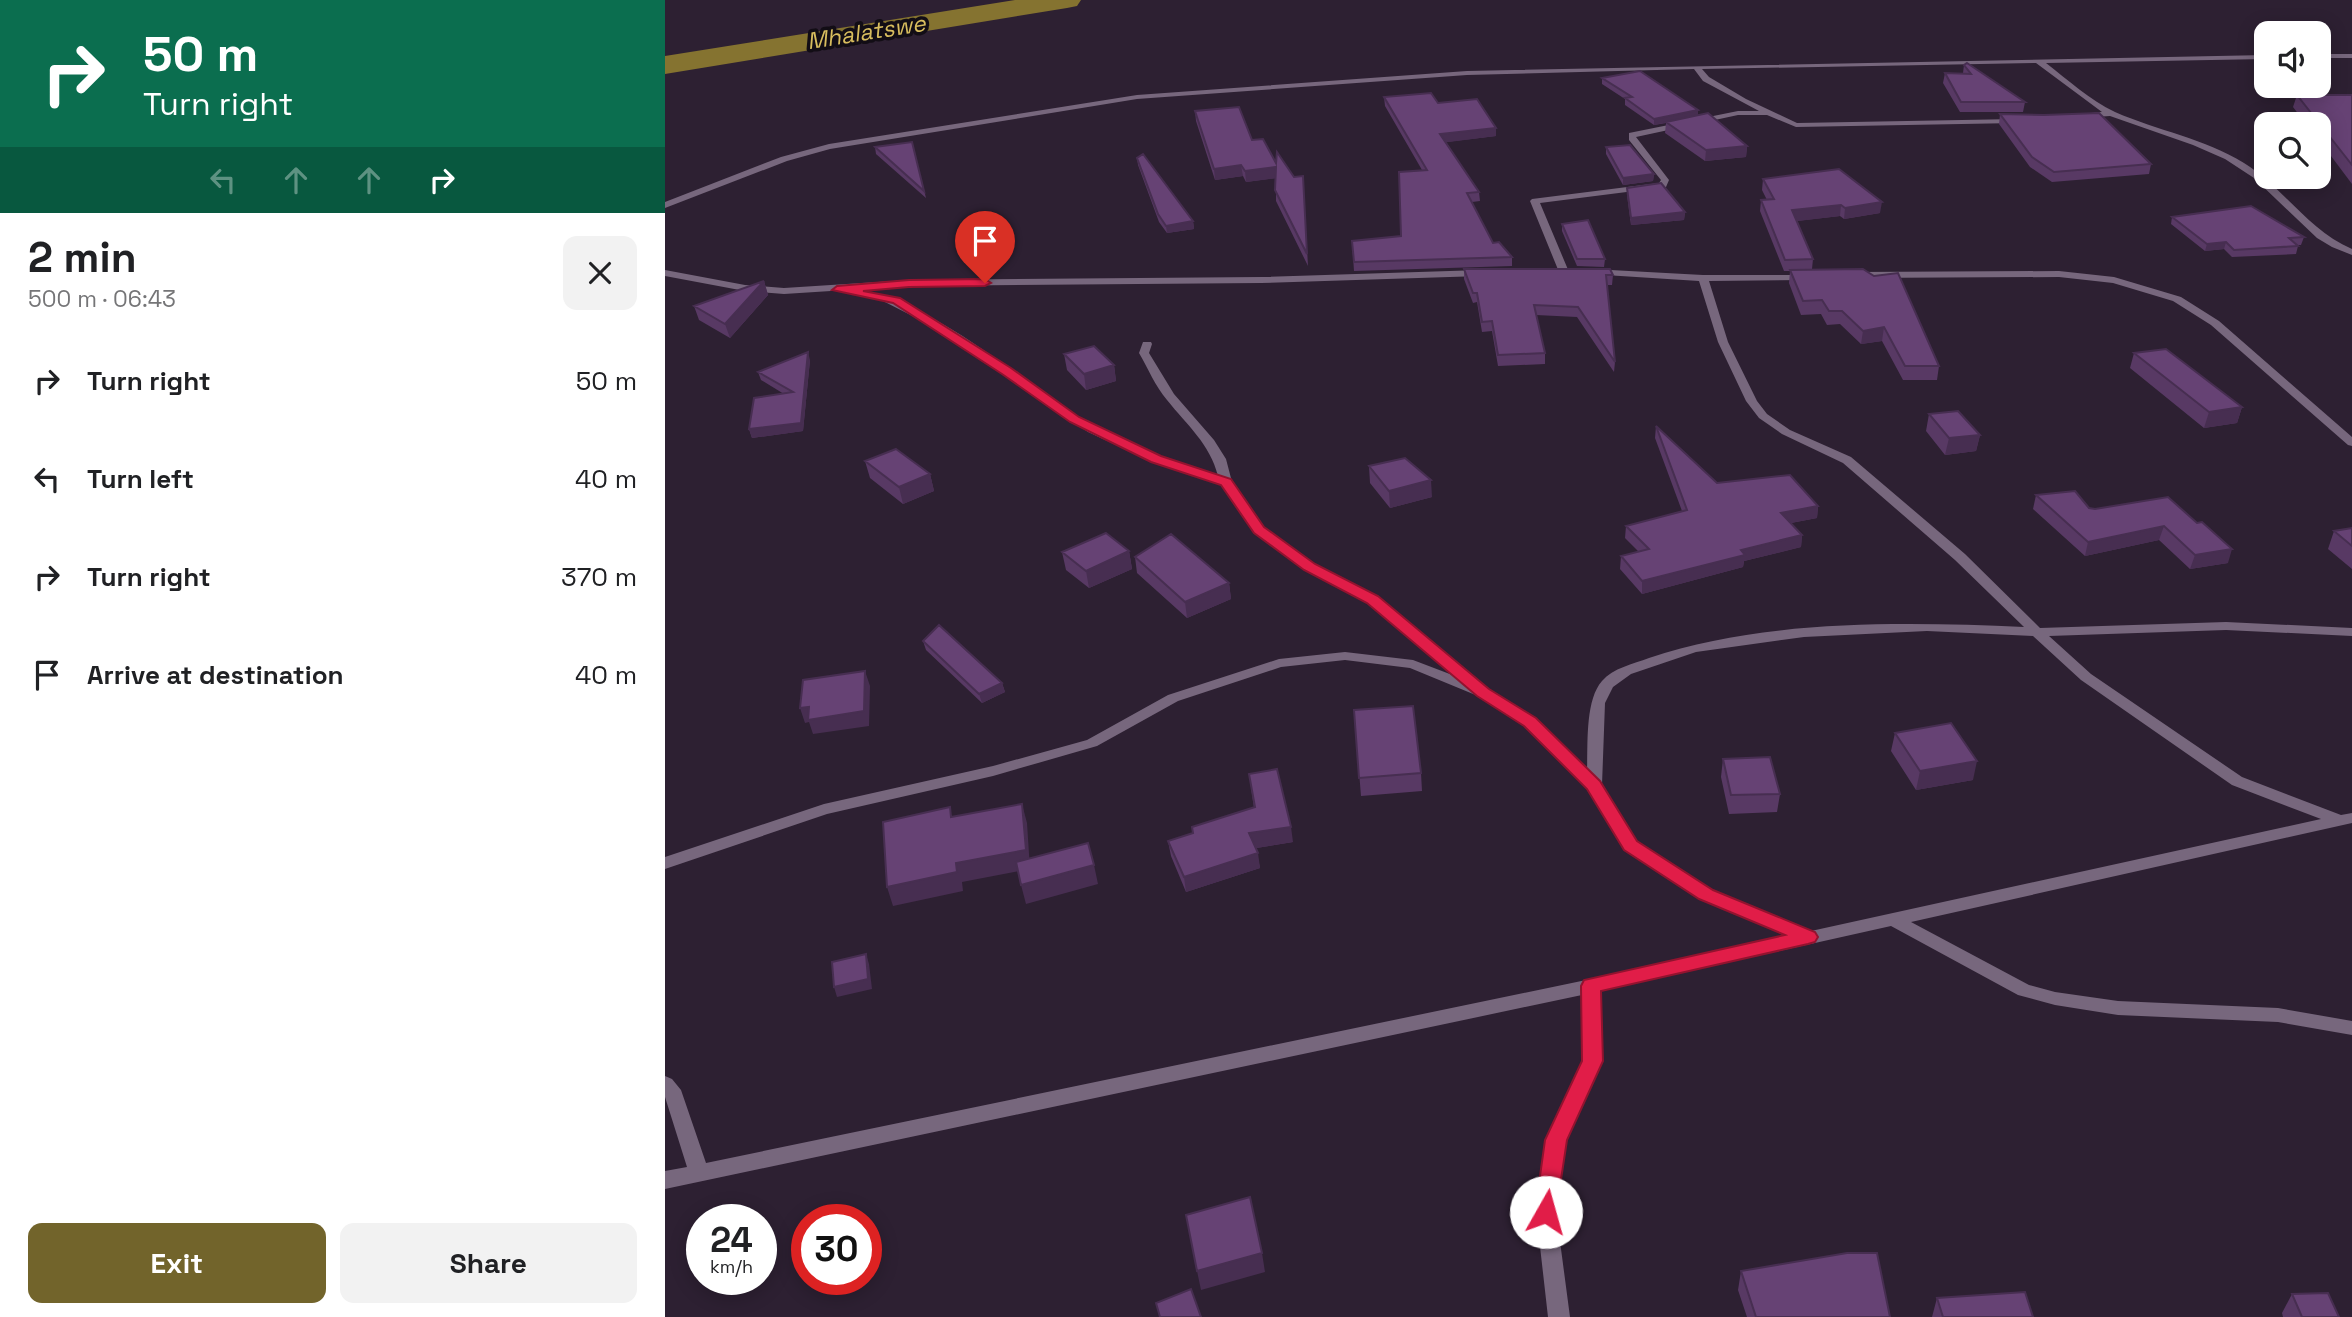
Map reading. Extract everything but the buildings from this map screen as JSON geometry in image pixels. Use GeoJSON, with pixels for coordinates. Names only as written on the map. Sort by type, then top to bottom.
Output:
{"type":"FeatureCollection","features":[{"type":"Feature","properties":{"kind":"street"},"geometry":{"type":"LineString","coordinates":[[2331,56],[2352,56]]}},
{"type":"Feature","properties":{"kind":"street"},"geometry":{"type":"LineString","coordinates":[[665,205],[784,159],[829,146],[1137,97],[1453,74],[1649,66],[2254,57]]}},
{"type":"Feature","properties":{"kind":"street"},"geometry":{"type":"LineString","coordinates":[[2038,61],[2111,113],[2206,147],[2243,166],[2276,191],[2304,222],[2327,242],[2352,252]]}},
{"type":"Feature","properties":{"kind":"street"},"geometry":{"type":"LineString","coordinates":[[1696,67],[1706,79],[1771,115],[1801,126],[1869,122],[2027,120]]}},
{"type":"Feature","properties":{"kind":"street"},"geometry":{"type":"LineString","coordinates":[[1564,272],[1535,201],[1665,183],[1631,137],[1635,133],[1738,113],[1771,115]]}},
{"type":"Feature","properties":{"kind":"street"},"geometry":{"type":"LineString","coordinates":[[2074,117],[2111,113]]}},
{"type":"Feature","properties":{"kind":"street"},"geometry":{"type":"LineString","coordinates":[[1552,272],[1662,273],[1703,278],[1824,276]]}},
{"type":"Feature","properties":{"kind":"street"},"geometry":{"type":"LineString","coordinates":[[665,273],[764,291],[837,290],[909,283],[1261,280],[1487,273]]}},
{"type":"Feature","properties":{"kind":"street"},"geometry":{"type":"LineString","coordinates":[[1836,276],[2059,274],[2114,281],[2157,292],[2177,299],[2215,323],[2352,443]]}},
{"type":"Feature","properties":{"kind":"street"},"geometry":{"type":"LineString","coordinates":[[1703,278],[1723,342],[1752,401],[1763,416],[1786,432],[1847,460],[1865,474],[1960,557],[2036,632],[2087,677],[2237,781],[2345,820]]}},
{"type":"Feature","properties":{"kind":"street"},"geometry":{"type":"LineString","coordinates":[[837,290],[896,300],[1007,371],[1074,419],[1156,459],[1226,482]]}},
{"type":"Feature","properties":{"kind":"street"},"geometry":{"type":"LineString","coordinates":[[1147,344],[1144,353],[1169,396],[1208,440],[1220,459],[1226,482],[1259,530],[1309,567],[1373,599],[1483,693],[1530,722],[1594,785],[1630,845],[1706,895],[1808,937]]}},
{"type":"Feature","properties":{"kind":"street"},"geometry":{"type":"LineString","coordinates":[[1594,785],[1598,703],[1607,684],[1626,671],[1694,648],[1804,633],[1927,627],[2036,632],[2226,626],[2352,632]]}},
{"type":"Feature","properties":{"kind":"street"},"geometry":{"type":"LineString","coordinates":[[665,863],[824,809],[993,771],[1092,743],[1173,698],[1279,663],[1345,656],[1413,664],[1483,693]]}},
{"type":"Feature","properties":{"kind":"street"},"geometry":{"type":"LineString","coordinates":[[665,1180],[1591,986],[2345,820]]}},
{"type":"Feature","properties":{"kind":"street"},"geometry":{"type":"LineString","coordinates":[[1894,920],[2024,990],[2042,996],[2116,1010],[2280,1015],[2352,1028]]}},
{"type":"Feature","properties":{"kind":"street"},"geometry":{"type":"LineString","coordinates":[[1559,1317],[1546,1212],[1556,1140],[1593,1061],[1591,986]]}},
{"type":"Feature","properties":{"kind":"street"},"geometry":{"type":"LineString","coordinates":[[665,1084],[672,1090],[699,1173]]}},
{"type":"Feature","properties":{"kind":"waterway","name":"Mhalatswe"},"geometry":{"type":"LineString","coordinates":[[665,65],[1067,0]]}},
{"type":"Feature","properties":{"kind":"route"},"geometry":{"type":"LineString","coordinates":[[985,283],[909,283],[837,290],[886,296],[896,300],[1007,371],[1074,419],[1108,438],[1156,459],[1226,482],[1259,530],[1309,567],[1373,599],[1483,693],[1530,722],[1594,785],[1630,845],[1706,895],[1808,937],[1591,986],[1593,1061],[1556,1140],[1546,1212]]}}]}
